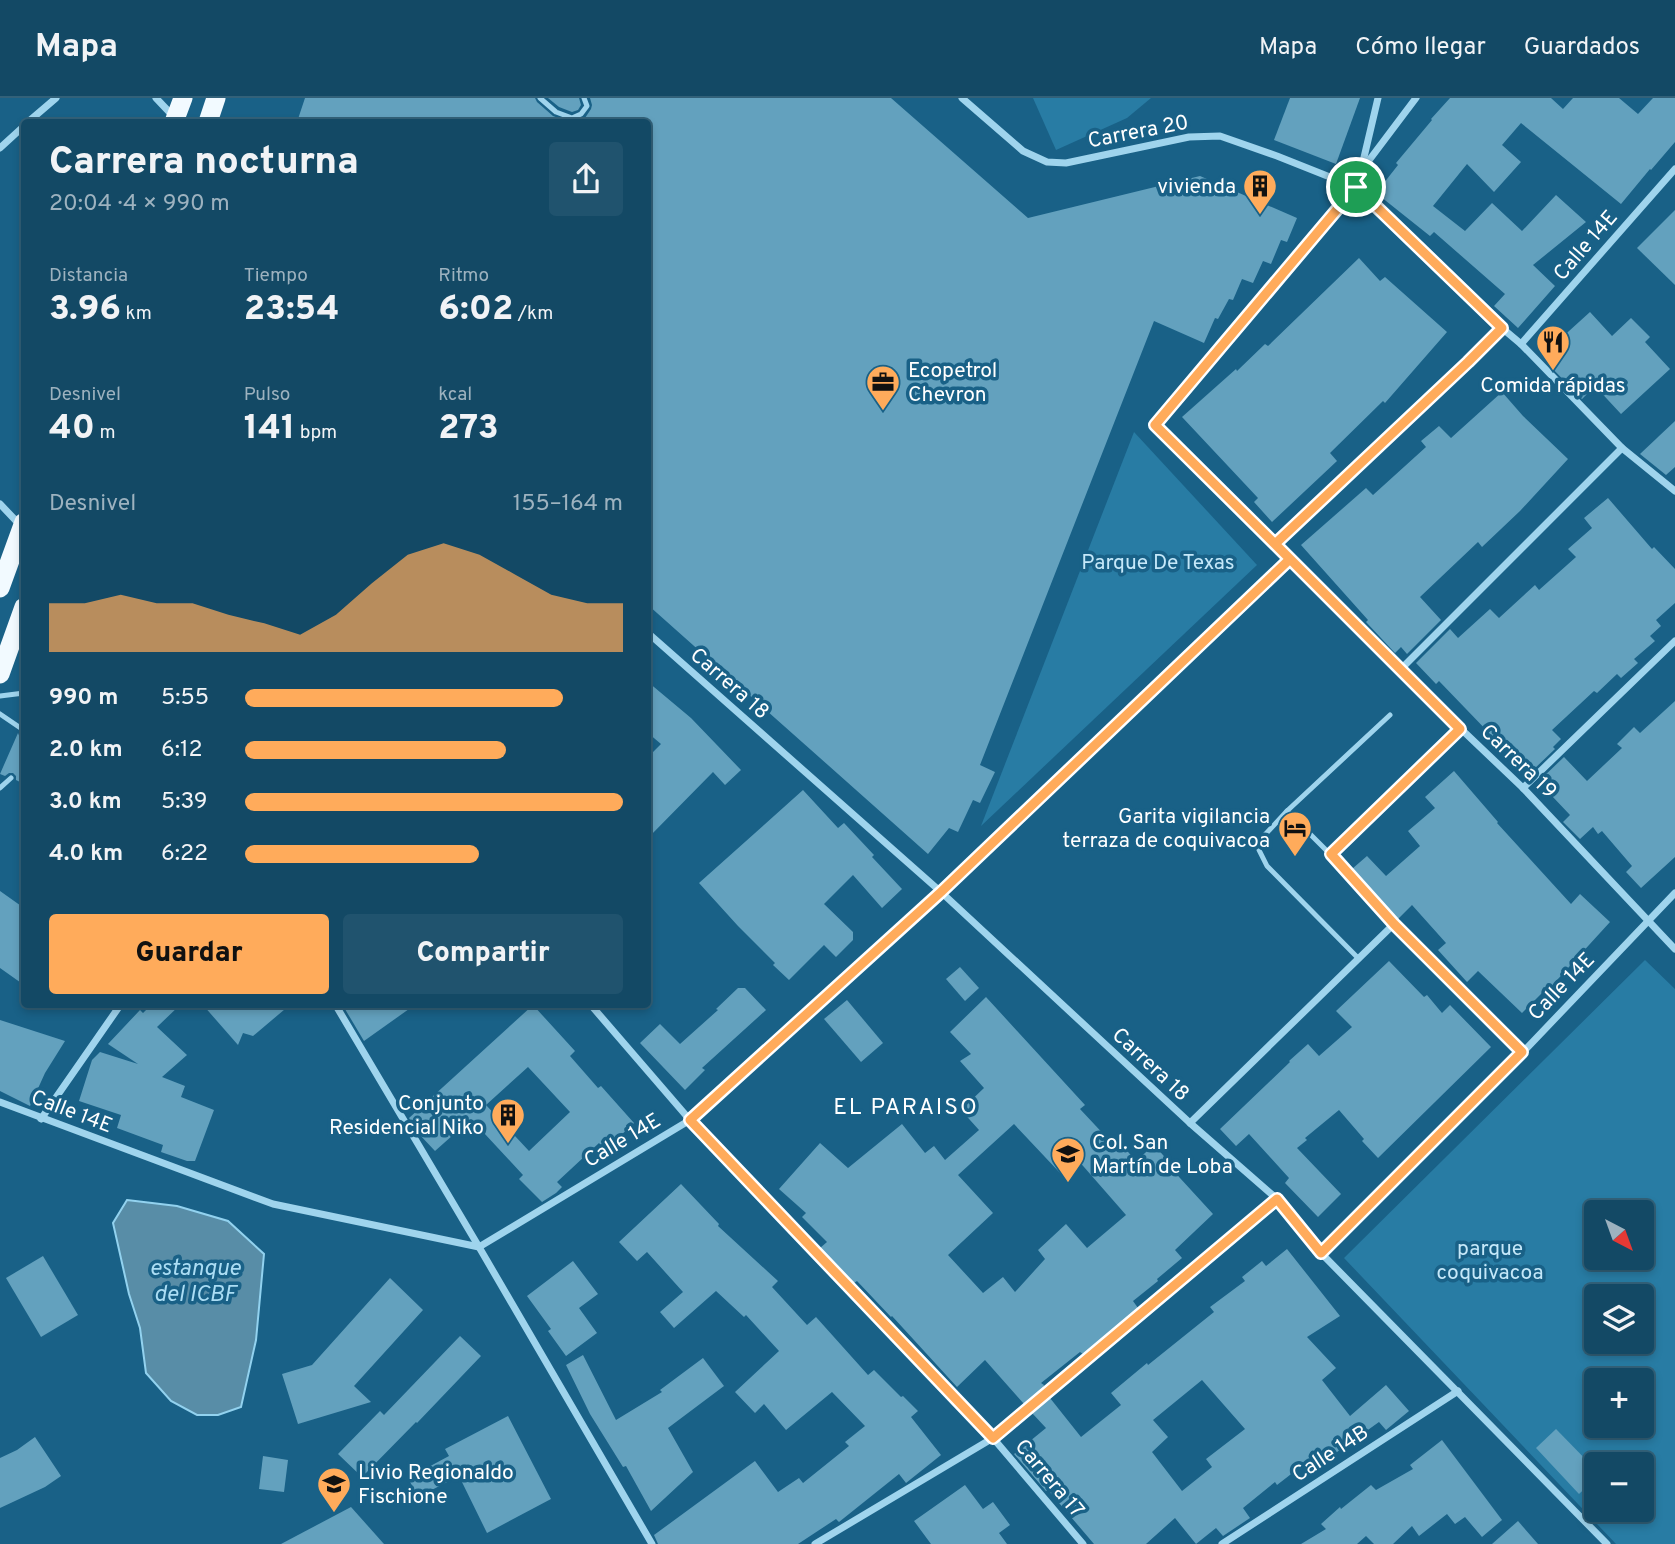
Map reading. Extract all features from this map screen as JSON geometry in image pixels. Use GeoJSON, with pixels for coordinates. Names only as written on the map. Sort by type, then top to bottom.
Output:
{"type":"FeatureCollection","features":[{"type":"Feature","properties":{"kind":"highway"},"geometry":{"type":"LineString","coordinates":[[176,119],[183,98]]}},
{"type":"Feature","properties":{"kind":"highway"},"geometry":{"type":"LineString","coordinates":[[209,119],[216,98]]}},
{"type":"Feature","properties":{"kind":"highway"},"geometry":{"type":"LineString","coordinates":[[0,588],[21,533]]}},
{"type":"Feature","properties":{"kind":"highway"},"geometry":{"type":"LineString","coordinates":[[0,674],[21,615]]}},
{"type":"Feature","properties":{"kind":"street"},"geometry":{"type":"LineString","coordinates":[[32,119],[56,98]]}},
{"type":"Feature","properties":{"kind":"street"},"geometry":{"type":"LineString","coordinates":[[156,98],[173,119]]}},
{"type":"Feature","properties":{"kind":"street","name":"Carrera 20"},"geometry":{"type":"LineString","coordinates":[[962,98],[1023,151],[1047,162],[1066,163],[1189,138],[1220,136],[1356,187],[1521,344],[1622,448],[1675,491]]}},
{"type":"Feature","properties":{"kind":"street"},"geometry":{"type":"LineString","coordinates":[[1356,187],[1378,98]]}},
{"type":"Feature","properties":{"kind":"street"},"geometry":{"type":"LineString","coordinates":[[1361,170],[1416,98]]}},
{"type":"Feature","properties":{"kind":"street"},"geometry":{"type":"LineString","coordinates":[[0,148],[21,129]]}},
{"type":"Feature","properties":{"kind":"street","name":"Calle 14E"},"geometry":{"type":"LineString","coordinates":[[1521,344],[1675,169]]}},
{"type":"Feature","properties":{"kind":"street","name":"Carrera 19"},"geometry":{"type":"LineString","coordinates":[[1356,187],[1155,425],[1460,729],[1523,788],[1675,949]]}},
{"type":"Feature","properties":{"kind":"street"},"geometry":{"type":"LineString","coordinates":[[1275,544],[1502,328]]}},
{"type":"Feature","properties":{"kind":"street"},"geometry":{"type":"LineString","coordinates":[[1401,670],[1622,448]]}},
{"type":"Feature","properties":{"kind":"street"},"geometry":{"type":"LineString","coordinates":[[0,504],[21,522]]}},
{"type":"Feature","properties":{"kind":"street","name":"Calle 14E"},"geometry":{"type":"LineString","coordinates":[[0,1102],[273,1204],[479,1247],[690,1120],[941,892],[1290,559]]}},
{"type":"Feature","properties":{"kind":"street","name":"Carrera 18"},"geometry":{"type":"LineString","coordinates":[[651,636],[941,892],[1190,1123],[1277,1199],[1321,1253],[1605,1543]]}},
{"type":"Feature","properties":{"kind":"street"},"geometry":{"type":"LineString","coordinates":[[1523,788],[1675,641]]}},
{"type":"Feature","properties":{"kind":"street"},"geometry":{"type":"LineString","coordinates":[[1460,729],[1331,854],[1394,924],[1522,1052]]}},
{"type":"Feature","properties":{"kind":"street","name":"Calle 14E"},"geometry":{"type":"LineString","coordinates":[[1321,1253],[1522,1052],[1675,893]]}},
{"type":"Feature","properties":{"kind":"street"},"geometry":{"type":"LineString","coordinates":[[1190,1123],[1394,924]]}},
{"type":"Feature","properties":{"kind":"street"},"geometry":{"type":"LineString","coordinates":[[41,1119],[118,1008]]}},
{"type":"Feature","properties":{"kind":"street"},"geometry":{"type":"LineString","coordinates":[[337,1008],[652,1544]]}},
{"type":"Feature","properties":{"kind":"street","name":"Carrera 17"},"geometry":{"type":"LineString","coordinates":[[593,1008],[690,1120],[993,1438],[1083,1544]]}},
{"type":"Feature","properties":{"kind":"street"},"geometry":{"type":"LineString","coordinates":[[815,1544],[993,1438],[1277,1199]]}},
{"type":"Feature","properties":{"kind":"street","name":"Calle 14B"},"geometry":{"type":"LineString","coordinates":[[1222,1544],[1458,1391]]}},
{"type":"Feature","properties":{"kind":"lane"},"geometry":{"type":"LineString","coordinates":[[540,98],[556,113],[572,118],[581,114],[587,106],[584,98]]}},
{"type":"Feature","properties":{"kind":"lane"},"geometry":{"type":"LineString","coordinates":[[0,696],[21,693]]}},
{"type":"Feature","properties":{"kind":"lane"},"geometry":{"type":"LineString","coordinates":[[0,714],[21,728]]}},
{"type":"Feature","properties":{"kind":"lane"},"geometry":{"type":"LineString","coordinates":[[1359,959],[1268,866],[1259,850],[1261,839],[1287,811],[1390,715]]}},
{"type":"Feature","properties":{"kind":"lane"},"geometry":{"type":"LineString","coordinates":[[0,788],[11,778]]}},
{"type":"Feature","properties":{"kind":"lane"},"geometry":{"type":"LineString","coordinates":[[1287,811],[1331,854]]}},
{"type":"Feature","properties":{"kind":"green space"},"geometry":{"type":"Polygon","coordinates":[[[1033,98],[1151,98],[1127,118],[1056,150],[1033,98]]]}},
{"type":"Feature","properties":{"kind":"green space","name":"Parque De Texas"},"geometry":{"type":"Polygon","coordinates":[[[1134,432],[1257,565],[981,826],[1134,432]]]}},
{"type":"Feature","properties":{"kind":"green space","name":"parque coquivacoa"},"geometry":{"type":"Polygon","coordinates":[[[1645,960],[1675,989],[1675,1544],[1616,1544],[1595,1522],[1654,1522],[1654,1452],[1584,1452],[1584,1510],[1344,1258],[1645,960]]]}},
{"type":"Feature","properties":{"kind":"water","name":"estanque del ICBF"},"geometry":{"type":"Polygon","coordinates":[[[127,1200],[177,1206],[228,1221],[264,1254],[256,1340],[241,1407],[218,1415],[197,1415],[171,1401],[146,1373],[140,1328],[129,1294],[113,1223],[127,1200]]]}},
{"type":"Feature","properties":{"kind":"building"},"geometry":{"type":"Polygon","coordinates":[[[305,98],[535,98],[553,116],[561,119],[298,119],[305,98]]]}},
{"type":"Feature","properties":{"kind":"building"},"geometry":{"type":"Polygon","coordinates":[[[548,98],[579,98],[581,105],[578,110],[572,112],[559,107],[548,98]]]}},
{"type":"Feature","properties":{"kind":"building","name":"Ecopetrol Chevron"},"geometry":{"type":"Polygon","coordinates":[[[590,98],[891,98],[1028,218],[1200,176],[1297,218],[1287,242],[1281,240],[1271,264],[1263,261],[1253,283],[1242,279],[1233,300],[1229,299],[1218,319],[1215,318],[1204,343],[1154,321],[980,765],[995,772],[980,803],[973,800],[958,832],[949,828],[928,854],[651,608],[651,119],[582,119],[592,105],[590,98]]]}},
{"type":"Feature","properties":{"kind":"building"},"geometry":{"type":"Polygon","coordinates":[[[1290,98],[1360,98],[1336,164],[1274,140],[1290,98]]]}},
{"type":"Feature","properties":{"kind":"building"},"geometry":{"type":"Polygon","coordinates":[[[1450,98],[1551,98],[1563,109],[1573,98],[1619,98],[1638,114],[1653,98],[1675,98],[1675,142],[1621,204],[1521,123],[1502,145],[1521,162],[1494,192],[1467,164],[1433,206],[1465,231],[1492,203],[1522,231],[1556,195],[1586,222],[1533,265],[1555,286],[1518,328],[1494,306],[1505,294],[1434,232],[1430,236],[1376,193],[1398,165],[1396,163],[1450,98]]]}},
{"type":"Feature","properties":{"kind":"building"},"geometry":{"type":"Polygon","coordinates":[[[1675,210],[1675,285],[1637,248],[1675,210]]]}},
{"type":"Feature","properties":{"kind":"building"},"geometry":{"type":"Polygon","coordinates":[[[1359,258],[1380,281],[1385,277],[1447,332],[1385,403],[1383,401],[1330,453],[1337,461],[1272,522],[1254,502],[1258,498],[1182,417],[1265,344],[1268,346],[1359,258]]]}},
{"type":"Feature","properties":{"kind":"building"},"geometry":{"type":"Polygon","coordinates":[[[1590,312],[1612,336],[1631,318],[1650,337],[1645,342],[1670,369],[1621,414],[1595,386],[1582,399],[1549,365],[1566,350],[1558,341],[1590,312]]]}},
{"type":"Feature","properties":{"kind":"building"},"geometry":{"type":"Polygon","coordinates":[[[1502,392],[1568,459],[1482,547],[1478,542],[1420,597],[1441,620],[1407,654],[1401,647],[1395,653],[1301,545],[1366,488],[1373,495],[1426,447],[1421,441],[1439,426],[1451,438],[1502,392]]]}},
{"type":"Feature","properties":{"kind":"building"},"geometry":{"type":"Polygon","coordinates":[[[1675,421],[1675,467],[1666,475],[1640,454],[1675,421]]]}},
{"type":"Feature","properties":{"kind":"building"},"geometry":{"type":"Polygon","coordinates":[[[1608,498],[1652,549],[1654,547],[1675,569],[1675,603],[1656,620],[1661,626],[1650,636],[1655,641],[1634,659],[1638,663],[1621,678],[1617,674],[1597,693],[1594,691],[1552,730],[1561,739],[1553,747],[1555,749],[1532,771],[1496,733],[1492,736],[1439,681],[1436,684],[1416,663],[1450,629],[1458,638],[1490,609],[1499,618],[1535,585],[1539,590],[1576,557],[1568,549],[1592,528],[1584,518],[1608,498]]]}},
{"type":"Feature","properties":{"kind":"building"},"geometry":{"type":"Polygon","coordinates":[[[651,685],[691,718],[741,770],[725,785],[713,772],[651,835],[651,754],[661,744],[651,736],[651,685]]]}},
{"type":"Feature","properties":{"kind":"building"},"geometry":{"type":"Polygon","coordinates":[[[1675,701],[1675,857],[1641,888],[1626,872],[1632,866],[1602,831],[1598,834],[1593,827],[1580,839],[1563,822],[1570,815],[1540,780],[1564,757],[1587,781],[1622,748],[1617,744],[1634,727],[1640,733],[1675,701]]]}},
{"type":"Feature","properties":{"kind":"building"},"geometry":{"type":"Polygon","coordinates":[[[18,733],[21,738],[21,782],[16,780],[13,773],[5,776],[0,774],[18,733]]]}},
{"type":"Feature","properties":{"kind":"building"},"geometry":{"type":"Polygon","coordinates":[[[1454,771],[1571,904],[1580,894],[1610,922],[1547,991],[1546,989],[1522,1013],[1478,971],[1467,982],[1438,950],[1446,943],[1412,905],[1398,919],[1352,869],[1367,856],[1386,876],[1420,846],[1408,831],[1435,808],[1425,797],[1454,771]]]}},
{"type":"Feature","properties":{"kind":"building"},"geometry":{"type":"Polygon","coordinates":[[[803,790],[838,828],[844,823],[902,889],[882,908],[853,875],[824,904],[853,932],[853,940],[836,957],[824,945],[789,980],[699,883],[803,790]]]}},
{"type":"Feature","properties":{"kind":"building"},"geometry":{"type":"Polygon","coordinates":[[[0,891],[21,906],[21,983],[0,968],[0,891]]]}},
{"type":"Feature","properties":{"kind":"building"},"geometry":{"type":"Polygon","coordinates":[[[1389,961],[1424,997],[1427,995],[1442,1013],[1450,1005],[1491,1047],[1378,1158],[1339,1110],[1305,1138],[1307,1140],[1297,1148],[1341,1194],[1318,1217],[1285,1183],[1289,1178],[1249,1134],[1236,1146],[1220,1129],[1308,1044],[1319,1056],[1352,1027],[1336,1011],[1389,961]]]}},
{"type":"Feature","properties":{"kind":"building"},"geometry":{"type":"Polygon","coordinates":[[[960,967],[979,988],[965,1001],[946,979],[960,967]]]}},
{"type":"Feature","properties":{"kind":"building"},"geometry":{"type":"Polygon","coordinates":[[[738,988],[745,988],[766,1010],[702,1068],[705,1070],[685,1090],[640,1043],[660,1024],[680,1044],[738,988]]]}},
{"type":"Feature","properties":{"kind":"building"},"geometry":{"type":"Polygon","coordinates":[[[986,997],[1085,1105],[1080,1109],[1109,1140],[1114,1136],[1136,1161],[1154,1145],[1171,1164],[1169,1166],[1213,1214],[1175,1250],[1182,1258],[1133,1301],[1138,1308],[1083,1354],[1080,1352],[1041,1383],[1043,1388],[1024,1404],[985,1360],[957,1387],[892,1316],[857,1281],[854,1283],[820,1248],[827,1242],[802,1217],[806,1213],[779,1189],[820,1143],[848,1168],[902,1124],[925,1153],[934,1146],[945,1160],[979,1130],[961,1110],[984,1088],[960,1061],[971,1054],[950,1032],[986,997]],[[1014,1124],[958,1175],[993,1213],[948,1255],[983,1293],[1003,1277],[1015,1292],[1045,1259],[1038,1250],[1066,1224],[1087,1248],[1126,1215],[1077,1159],[1061,1174],[1014,1124]]]}},
{"type":"Feature","properties":{"kind":"building"},"geometry":{"type":"Polygon","coordinates":[[[847,1000],[883,1043],[861,1062],[824,1019],[847,1000]]]}},
{"type":"Feature","properties":{"kind":"building"},"geometry":{"type":"Polygon","coordinates":[[[148,1008],[177,1008],[157,1027],[187,1055],[162,1077],[185,1086],[181,1097],[214,1110],[195,1161],[161,1152],[163,1145],[117,1128],[121,1115],[79,1101],[92,1060],[100,1052],[138,1064],[108,1044],[140,1010],[143,1013],[148,1008]]]}},
{"type":"Feature","properties":{"kind":"building"},"geometry":{"type":"Polygon","coordinates":[[[206,1008],[286,1008],[253,1036],[243,1033],[238,1045],[206,1008]]]}},
{"type":"Feature","properties":{"kind":"building"},"geometry":{"type":"Polygon","coordinates":[[[344,1008],[410,1008],[364,1041],[344,1008]]]}},
{"type":"Feature","properties":{"kind":"building"},"geometry":{"type":"Polygon","coordinates":[[[530,1008],[536,1008],[575,1051],[570,1056],[634,1123],[605,1150],[599,1143],[557,1182],[562,1187],[542,1202],[519,1179],[523,1175],[471,1119],[435,1151],[409,1118],[530,1008]],[[528,1067],[486,1105],[529,1151],[570,1112],[528,1067]]]}},
{"type":"Feature","properties":{"kind":"building"},"geometry":{"type":"Polygon","coordinates":[[[0,1020],[65,1041],[45,1073],[30,1106],[0,1091],[0,1020]]]}},
{"type":"Feature","properties":{"kind":"building"},"geometry":{"type":"Polygon","coordinates":[[[681,1184],[718,1226],[778,1281],[772,1287],[807,1325],[816,1317],[868,1375],[874,1370],[918,1411],[911,1417],[941,1455],[906,1483],[899,1474],[839,1522],[836,1519],[798,1544],[658,1544],[654,1535],[755,1461],[778,1492],[799,1478],[803,1483],[849,1446],[845,1442],[865,1426],[832,1392],[786,1430],[764,1404],[755,1413],[735,1392],[779,1351],[746,1315],[744,1317],[716,1291],[674,1328],[660,1312],[683,1292],[647,1252],[637,1261],[619,1242],[681,1184]]]}},
{"type":"Feature","properties":{"kind":"building"},"geometry":{"type":"Polygon","coordinates":[[[1287,1249],[1340,1316],[1307,1337],[1336,1368],[1322,1380],[1350,1416],[1386,1385],[1409,1411],[1386,1430],[1379,1422],[1323,1462],[1317,1454],[1277,1485],[1275,1482],[1243,1508],[1250,1518],[1223,1536],[1216,1528],[1196,1544],[1175,1518],[1146,1544],[1094,1544],[1014,1454],[1046,1428],[1032,1413],[1050,1398],[1081,1437],[1121,1405],[1111,1393],[1214,1312],[1210,1307],[1245,1281],[1242,1277],[1262,1261],[1266,1266],[1287,1249]],[[1202,1380],[1153,1420],[1168,1437],[1152,1452],[1182,1491],[1212,1467],[1206,1459],[1245,1429],[1202,1380]]]}},
{"type":"Feature","properties":{"kind":"building"},"geometry":{"type":"Polygon","coordinates":[[[43,1256],[78,1315],[41,1337],[6,1278],[43,1256]]]}},
{"type":"Feature","properties":{"kind":"building"},"geometry":{"type":"Polygon","coordinates":[[[573,1261],[598,1294],[579,1308],[597,1333],[566,1356],[548,1331],[551,1329],[527,1296],[573,1261]]]}},
{"type":"Feature","properties":{"kind":"building"},"geometry":{"type":"Polygon","coordinates":[[[390,1278],[423,1310],[354,1386],[371,1402],[298,1424],[282,1374],[312,1365],[390,1278]]]}},
{"type":"Feature","properties":{"kind":"building"},"geometry":{"type":"Polygon","coordinates":[[[460,1336],[481,1356],[362,1477],[338,1454],[380,1411],[384,1415],[460,1336]]]}},
{"type":"Feature","properties":{"kind":"building"},"geometry":{"type":"Polygon","coordinates":[[[583,1355],[616,1420],[662,1392],[660,1390],[703,1358],[724,1386],[668,1428],[693,1472],[651,1511],[626,1466],[623,1467],[590,1414],[566,1365],[583,1355]]]}},
{"type":"Feature","properties":{"kind":"building"},"geometry":{"type":"Polygon","coordinates":[[[508,1416],[551,1499],[487,1533],[459,1476],[418,1497],[408,1478],[449,1456],[445,1449],[508,1416]]]}},
{"type":"Feature","properties":{"kind":"building"},"geometry":{"type":"Polygon","coordinates":[[[1556,1429],[1584,1458],[1584,1489],[1579,1494],[1536,1448],[1556,1429]]]}},
{"type":"Feature","properties":{"kind":"building"},"geometry":{"type":"Polygon","coordinates":[[[35,1437],[61,1476],[45,1487],[0,1508],[0,1458],[35,1437]]]}},
{"type":"Feature","properties":{"kind":"building"},"geometry":{"type":"Polygon","coordinates":[[[1442,1440],[1502,1520],[1482,1537],[1465,1517],[1455,1524],[1447,1514],[1419,1536],[1412,1526],[1393,1544],[1374,1544],[1366,1536],[1357,1544],[1301,1544],[1326,1529],[1321,1524],[1340,1507],[1341,1509],[1371,1485],[1376,1490],[1413,1469],[1410,1465],[1442,1440]]]}},
{"type":"Feature","properties":{"kind":"building"},"geometry":{"type":"Polygon","coordinates":[[[263,1456],[288,1460],[284,1492],[259,1489],[263,1456]]]}},
{"type":"Feature","properties":{"kind":"building"},"geometry":{"type":"Polygon","coordinates":[[[965,1485],[983,1509],[993,1502],[1010,1525],[999,1533],[1007,1544],[931,1544],[914,1521],[965,1485]]]}},
{"type":"Feature","properties":{"kind":"building","name":"Livio Regionaldo Fischione"},"geometry":{"type":"Polygon","coordinates":[[[351,1507],[384,1544],[281,1544],[351,1507]]]}},
{"type":"Feature","properties":{"kind":"building"},"geometry":{"type":"Polygon","coordinates":[[[1518,1521],[1538,1544],[1492,1544],[1518,1521]]]}},
{"type":"Feature","properties":{"kind":"place","name":"vivienda"},"geometry":{"type":"Point","coordinates":[1260,216]}},
{"type":"Feature","properties":{"kind":"place","name":"Comida rápidas"},"geometry":{"type":"Point","coordinates":[1553,372]}},
{"type":"Feature","properties":{"kind":"place","name":"Ecopetrol Chevron"},"geometry":{"type":"Point","coordinates":[883,412]}},
{"type":"Feature","properties":{"kind":"place","name":"Garita vigilancia terraza de coquivacoa"},"geometry":{"type":"Point","coordinates":[1295,858]}},
{"type":"Feature","properties":{"kind":"place","name":"Conjunto Residencial Niko"},"geometry":{"type":"Point","coordinates":[508,1145]}},
{"type":"Feature","properties":{"kind":"place","name":"Col. San Martín de Loba"},"geometry":{"type":"Point","coordinates":[1068,1184]}},
{"type":"Feature","properties":{"kind":"place","name":"Livio Regionaldo Fischione"},"geometry":{"type":"Point","coordinates":[334,1514]}},
{"type":"Feature","properties":{"kind":"district","name":"EL PARAISO"},"geometry":{"type":"Point","coordinates":[906,1106]}},
{"type":"Feature","properties":{"kind":"route"},"geometry":{"type":"LineString","coordinates":[[1356,187],[1155,425],[1290,559],[941,892],[690,1120],[993,1438],[1277,1199],[1321,1253],[1522,1052],[1394,924],[1331,854],[1460,729],[1275,544],[1502,328],[1356,187]]}}]}
